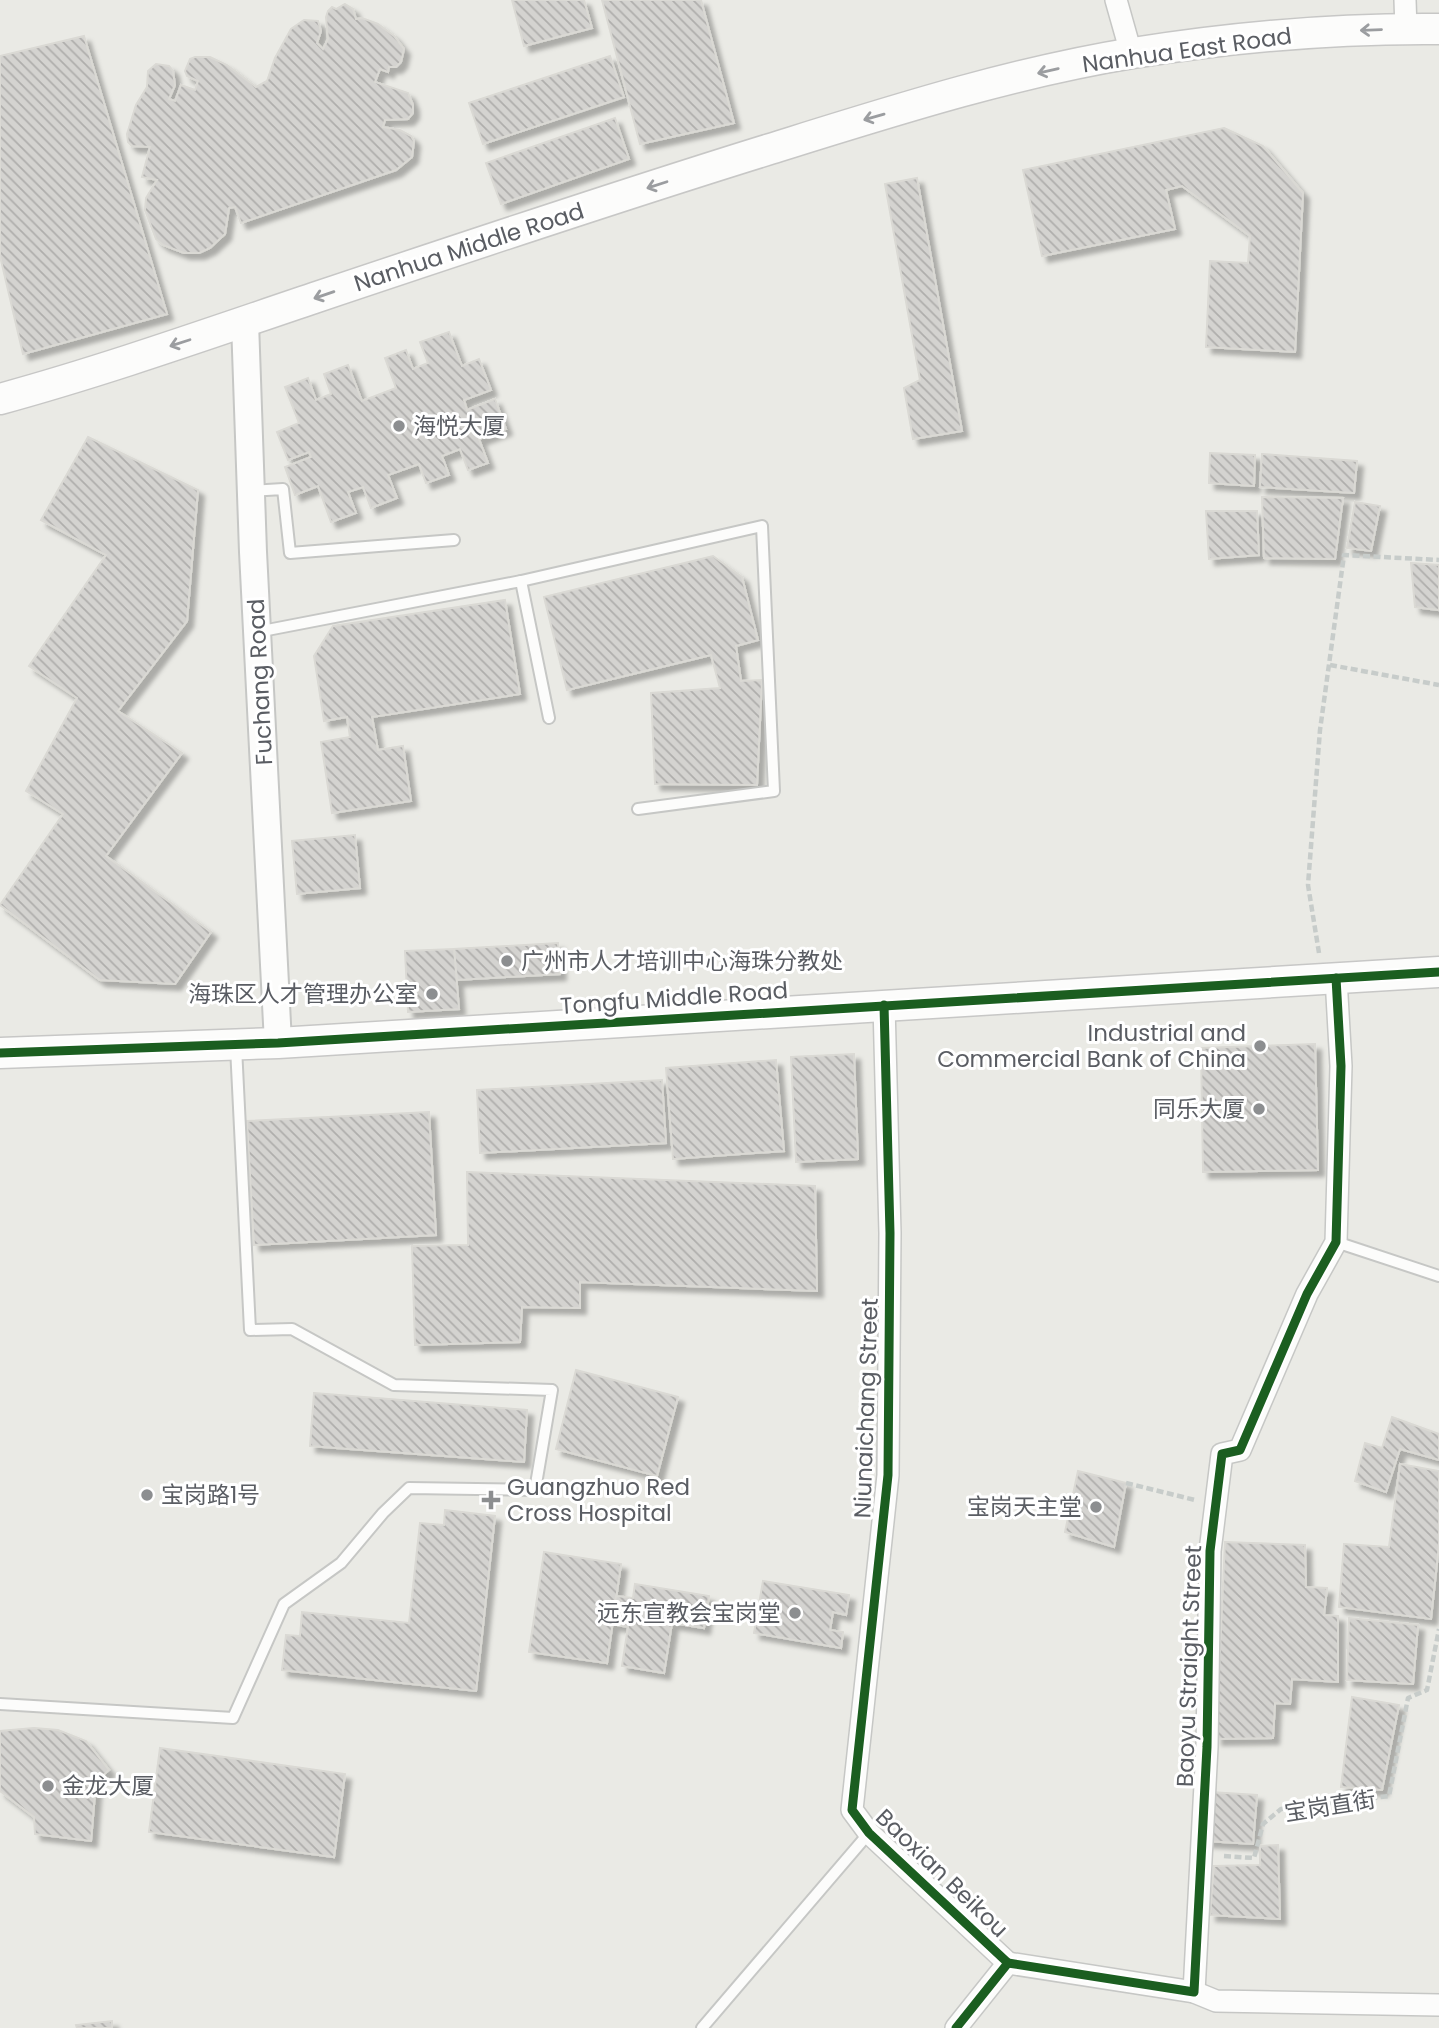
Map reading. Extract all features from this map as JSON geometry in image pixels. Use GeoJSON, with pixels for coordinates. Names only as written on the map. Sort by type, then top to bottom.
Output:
{"type":"FeatureCollection","features":[{"type":"Feature","properties":{"kind":"main road","name":"Nanhua East Road"},"geometry":{"type":"LineString","coordinates":[[940,98],[1131,53],[1406,14],[1439,29]]}},
{"type":"Feature","properties":{"kind":"main road","name":"Nanhua Middle Road"},"geometry":{"type":"LineString","coordinates":[[0,399],[106,368],[695,172],[940,98]]}},
{"type":"Feature","properties":{"kind":"main road","name":"Tongfu Middle Road"},"geometry":{"type":"LineString","coordinates":[[0,1053],[278,1043],[1439,972]]}},
{"type":"Feature","properties":{"kind":"street"},"geometry":{"type":"LineString","coordinates":[[1116,0],[1131,53]]}},
{"type":"Feature","properties":{"kind":"street","name":"Fuchang Road"},"geometry":{"type":"LineString","coordinates":[[244,322],[278,1043]]}},
{"type":"Feature","properties":{"kind":"street","name":"Baoyu Straight Street"},"geometry":{"type":"LineString","coordinates":[[1194,1992],[1207,1747],[1210,1551],[1222,1454],[1240,1450],[1307,1294],[1336,1242],[1341,1066],[1337,978]]}},
{"type":"Feature","properties":{"kind":"street","name":"Niunaichang Street"},"geometry":{"type":"LineString","coordinates":[[852,1810],[888,1475],[890,1233],[884,1005]]}},
{"type":"Feature","properties":{"kind":"street","name":"Baoxian Beikou"},"geometry":{"type":"LineString","coordinates":[[852,1810],[869,1833],[1008,1963],[956,2028]]}},
{"type":"Feature","properties":{"kind":"street"},"geometry":{"type":"LineString","coordinates":[[1008,1963],[1194,1992],[1216,2001],[1439,2005]]}},
{"type":"Feature","properties":{"kind":"lane"},"geometry":{"type":"LineString","coordinates":[[251,491],[283,489],[290,553],[454,540]]}},
{"type":"Feature","properties":{"kind":"lane"},"geometry":{"type":"LineString","coordinates":[[257,632],[521,580],[762,526],[774,791],[638,809]]}},
{"type":"Feature","properties":{"kind":"lane"},"geometry":{"type":"LineString","coordinates":[[521,580],[549,718]]}},
{"type":"Feature","properties":{"kind":"lane"},"geometry":{"type":"LineString","coordinates":[[0,1704],[233,1718],[284,1604],[341,1563],[383,1513],[409,1488],[535,1490],[552,1390],[394,1385],[292,1329],[250,1330],[236,1044]]}},
{"type":"Feature","properties":{"kind":"lane"},"geometry":{"type":"LineString","coordinates":[[1336,1242],[1439,1276]]}},
{"type":"Feature","properties":{"kind":"lane"},"geometry":{"type":"LineString","coordinates":[[702,2028],[869,1833]]}},
{"type":"Feature","properties":{"kind":"path"},"geometry":{"type":"LineString","coordinates":[[1337,978],[1308,885],[1320,730],[1344,555],[1439,560]]}},
{"type":"Feature","properties":{"kind":"path"},"geometry":{"type":"LineString","coordinates":[[1330,665],[1439,685]]}},
{"type":"Feature","properties":{"kind":"path"},"geometry":{"type":"LineString","coordinates":[[1126,1483],[1216,1505]]}},
{"type":"Feature","properties":{"kind":"building"},"geometry":{"type":"Polygon","coordinates":[[[512,0],[584,0],[592,28],[524,46],[512,0]]]}},
{"type":"Feature","properties":{"kind":"building"},"geometry":{"type":"Polygon","coordinates":[[[602,0],[701,0],[734,123],[640,144],[602,0]]]}},
{"type":"Feature","properties":{"kind":"building"},"geometry":{"type":"Polygon","coordinates":[[[345,4],[353,9],[356,19],[362,18],[378,24],[394,36],[404,49],[401,62],[396,67],[389,67],[388,72],[380,69],[375,82],[408,93],[413,113],[408,119],[385,120],[383,127],[400,130],[411,136],[414,141],[412,157],[396,170],[241,223],[235,207],[229,208],[225,234],[210,248],[199,253],[184,253],[163,245],[156,239],[145,210],[146,198],[157,180],[142,177],[150,147],[132,146],[128,142],[127,134],[136,105],[147,87],[148,71],[156,64],[169,66],[173,71],[175,85],[169,99],[175,101],[181,85],[195,90],[198,81],[187,76],[185,71],[190,59],[195,57],[210,57],[227,65],[256,87],[267,81],[275,58],[291,29],[304,20],[318,21],[321,31],[317,43],[323,49],[328,39],[328,11],[332,7],[336,9],[345,4]]]}},
{"type":"Feature","properties":{"kind":"building"},"geometry":{"type":"Polygon","coordinates":[[[84,36],[167,314],[23,354],[0,256],[0,56],[84,36]]]}},
{"type":"Feature","properties":{"kind":"building"},"geometry":{"type":"Polygon","coordinates":[[[610,56],[624,97],[483,144],[469,103],[610,56]]]}},
{"type":"Feature","properties":{"kind":"building"},"geometry":{"type":"Polygon","coordinates":[[[615,118],[629,159],[501,204],[486,163],[615,118]]]}},
{"type":"Feature","properties":{"kind":"building"},"geometry":{"type":"Polygon","coordinates":[[[1224,128],[1263,146],[1303,193],[1295,352],[1206,347],[1210,261],[1248,263],[1250,236],[1182,186],[1166,190],[1175,229],[1042,256],[1023,170],[1224,128]]]}},
{"type":"Feature","properties":{"kind":"building"},"geometry":{"type":"Polygon","coordinates":[[[917,178],[962,431],[913,439],[904,388],[920,380],[885,184],[917,178]]]}},
{"type":"Feature","properties":{"kind":"building","name":"海悦大厦"},"geometry":{"type":"Polygon","coordinates":[[[449,332],[462,366],[479,359],[491,390],[464,400],[467,410],[495,399],[506,429],[479,439],[488,463],[468,470],[460,449],[442,456],[449,475],[426,483],[419,464],[388,475],[397,498],[371,508],[363,487],[348,492],[356,513],[331,522],[318,486],[295,495],[285,467],[311,457],[309,452],[288,460],[277,432],[299,423],[285,387],[308,378],[316,400],[331,394],[324,374],[348,365],[362,401],[396,388],[385,358],[406,350],[413,369],[428,363],[420,342],[449,332]]]}},
{"type":"Feature","properties":{"kind":"building"},"geometry":{"type":"Polygon","coordinates":[[[88,437],[198,490],[187,621],[118,711],[182,753],[106,856],[211,932],[175,984],[100,980],[0,905],[63,814],[26,791],[77,698],[29,666],[106,555],[41,520],[88,437]]]}},
{"type":"Feature","properties":{"kind":"building"},"geometry":{"type":"Polygon","coordinates":[[[1210,453],[1255,455],[1254,486],[1209,483],[1210,453]]]}},
{"type":"Feature","properties":{"kind":"building"},"geometry":{"type":"Polygon","coordinates":[[[1262,454],[1357,461],[1354,493],[1260,487],[1262,454]]]}},
{"type":"Feature","properties":{"kind":"building"},"geometry":{"type":"Polygon","coordinates":[[[1262,497],[1343,498],[1335,559],[1264,558],[1262,497]]]}},
{"type":"Feature","properties":{"kind":"building"},"geometry":{"type":"Polygon","coordinates":[[[1355,502],[1380,506],[1371,551],[1347,548],[1355,502]]]}},
{"type":"Feature","properties":{"kind":"building"},"geometry":{"type":"Polygon","coordinates":[[[1206,511],[1257,511],[1259,555],[1209,559],[1206,511]]]}},
{"type":"Feature","properties":{"kind":"building"},"geometry":{"type":"Polygon","coordinates":[[[713,556],[742,577],[758,640],[736,646],[741,681],[762,680],[757,785],[655,784],[651,693],[720,688],[711,655],[567,690],[544,597],[713,556]]]}},
{"type":"Feature","properties":{"kind":"building"},"geometry":{"type":"Polygon","coordinates":[[[1411,563],[1439,565],[1439,610],[1415,607],[1411,563]]]}},
{"type":"Feature","properties":{"kind":"building"},"geometry":{"type":"Polygon","coordinates":[[[505,600],[520,694],[372,717],[378,750],[403,746],[411,801],[332,813],[321,742],[350,737],[347,717],[324,721],[314,656],[333,626],[505,600]]]}},
{"type":"Feature","properties":{"kind":"building"},"geometry":{"type":"Polygon","coordinates":[[[355,835],[360,888],[297,894],[292,841],[355,835]]]}},
{"type":"Feature","properties":{"kind":"building","name":"广州市人才培训中心海珠分教处"},"geometry":{"type":"Polygon","coordinates":[[[558,943],[560,974],[457,980],[454,949],[558,943]]]}},
{"type":"Feature","properties":{"kind":"building","name":"海珠区人才管理办公室"},"geometry":{"type":"Polygon","coordinates":[[[454,949],[459,1009],[408,1012],[405,951],[454,949]]]}},
{"type":"Feature","properties":{"kind":"building","name":"同乐大厦"},"geometry":{"type":"Polygon","coordinates":[[[1315,1044],[1318,1170],[1203,1172],[1201,1048],[1315,1044]]]}},
{"type":"Feature","properties":{"kind":"building"},"geometry":{"type":"Polygon","coordinates":[[[854,1054],[858,1159],[796,1162],[791,1057],[854,1054]]]}},
{"type":"Feature","properties":{"kind":"building"},"geometry":{"type":"Polygon","coordinates":[[[776,1060],[784,1151],[673,1159],[666,1068],[776,1060]]]}},
{"type":"Feature","properties":{"kind":"building"},"geometry":{"type":"Polygon","coordinates":[[[662,1080],[666,1143],[480,1153],[477,1090],[662,1080]]]}},
{"type":"Feature","properties":{"kind":"building"},"geometry":{"type":"Polygon","coordinates":[[[429,1112],[436,1235],[254,1245],[247,1121],[429,1112]]]}},
{"type":"Feature","properties":{"kind":"building"},"geometry":{"type":"Polygon","coordinates":[[[467,1172],[815,1186],[817,1291],[580,1282],[580,1308],[522,1307],[520,1342],[415,1345],[412,1246],[468,1245],[467,1172]]]}},
{"type":"Feature","properties":{"kind":"building"},"geometry":{"type":"Polygon","coordinates":[[[576,1370],[678,1397],[657,1476],[556,1449],[576,1370]]]}},
{"type":"Feature","properties":{"kind":"building"},"geometry":{"type":"Polygon","coordinates":[[[314,1393],[527,1410],[524,1462],[310,1446],[314,1393]]]}},
{"type":"Feature","properties":{"kind":"building"},"geometry":{"type":"Polygon","coordinates":[[[1392,1417],[1439,1434],[1439,1460],[1400,1449],[1386,1492],[1355,1481],[1365,1443],[1382,1448],[1392,1417]]]}},
{"type":"Feature","properties":{"kind":"building"},"geometry":{"type":"Polygon","coordinates":[[[1400,1464],[1439,1471],[1439,1545],[1431,1619],[1339,1607],[1344,1544],[1389,1547],[1400,1464]]]}},
{"type":"Feature","properties":{"kind":"building","name":"宝岗天主堂"},"geometry":{"type":"Polygon","coordinates":[[[1078,1471],[1126,1483],[1114,1547],[1065,1532],[1078,1471]]]}},
{"type":"Feature","properties":{"kind":"building"},"geometry":{"type":"Polygon","coordinates":[[[445,1510],[495,1516],[476,1691],[282,1670],[286,1635],[300,1636],[302,1612],[409,1623],[420,1523],[444,1525],[445,1510]]]}},
{"type":"Feature","properties":{"kind":"building"},"geometry":{"type":"Polygon","coordinates":[[[1225,1542],[1305,1545],[1306,1587],[1327,1588],[1324,1615],[1338,1616],[1338,1682],[1292,1679],[1290,1704],[1275,1703],[1273,1738],[1216,1739],[1225,1542]]]}},
{"type":"Feature","properties":{"kind":"building"},"geometry":{"type":"Polygon","coordinates":[[[544,1552],[621,1564],[607,1663],[529,1652],[544,1552]]]}},
{"type":"Feature","properties":{"kind":"building","name":"远东宣教会宝岗堂"},"geometry":{"type":"Polygon","coordinates":[[[763,1581],[849,1595],[846,1615],[833,1612],[830,1630],[843,1632],[841,1648],[754,1633],[763,1581]]]}},
{"type":"Feature","properties":{"kind":"building"},"geometry":{"type":"Polygon","coordinates":[[[635,1584],[709,1596],[704,1628],[672,1623],[664,1673],[622,1666],[628,1627],[611,1624],[616,1596],[633,1598],[635,1584]]]}},
{"type":"Feature","properties":{"kind":"building"},"geometry":{"type":"Polygon","coordinates":[[[1349,1618],[1418,1625],[1413,1684],[1347,1680],[1349,1618]]]}},
{"type":"Feature","properties":{"kind":"building"},"geometry":{"type":"Polygon","coordinates":[[[1352,1697],[1399,1705],[1382,1790],[1341,1787],[1352,1697]]]}},
{"type":"Feature","properties":{"kind":"building","name":"金龙大厦"},"geometry":{"type":"Polygon","coordinates":[[[34,1728],[58,1730],[86,1741],[109,1770],[96,1782],[91,1841],[35,1834],[34,1817],[0,1791],[0,1731],[34,1728]]]}},
{"type":"Feature","properties":{"kind":"building"},"geometry":{"type":"Polygon","coordinates":[[[160,1748],[345,1774],[334,1857],[149,1832],[160,1748]]]}},
{"type":"Feature","properties":{"kind":"building"},"geometry":{"type":"Polygon","coordinates":[[[1210,1792],[1257,1795],[1253,1844],[1206,1841],[1210,1792]]]}},
{"type":"Feature","properties":{"kind":"building"},"geometry":{"type":"Polygon","coordinates":[[[1278,1845],[1280,1919],[1210,1915],[1214,1866],[1260,1865],[1260,1846],[1278,1845]]]}},
{"type":"Feature","properties":{"kind":"building"},"geometry":{"type":"Polygon","coordinates":[[[112,2021],[112,2028],[77,2028],[76,2025],[112,2021]]]}},
{"type":"Feature","properties":{"kind":"cycle path"},"geometry":{"type":"LineString","coordinates":[[0,1053],[278,1043],[1439,972]]}},
{"type":"Feature","properties":{"kind":"cycle path"},"geometry":{"type":"LineString","coordinates":[[1008,1963],[1194,1992],[1207,1747],[1210,1551],[1222,1454],[1240,1450],[1307,1294],[1336,1242],[1341,1066],[1336,978]]}},
{"type":"Feature","properties":{"kind":"cycle path"},"geometry":{"type":"LineString","coordinates":[[884,1005],[890,1233],[888,1475],[852,1810],[869,1833],[1008,1963],[956,2028]]}},
{"type":"Feature","properties":{"kind":"place","name":"海悦大厦"},"geometry":{"type":"Point","coordinates":[399,426]}},
{"type":"Feature","properties":{"kind":"place","name":"广州市人才培训中心海珠分教处"},"geometry":{"type":"Point","coordinates":[507,961]}},
{"type":"Feature","properties":{"kind":"place","name":"海珠区人才管理办公室"},"geometry":{"type":"Point","coordinates":[432,994]}},
{"type":"Feature","properties":{"kind":"place","name":"Industrial and Commercial Bank of China"},"geometry":{"type":"Point","coordinates":[1260,1046]}},
{"type":"Feature","properties":{"kind":"place","name":"同乐大厦"},"geometry":{"type":"Point","coordinates":[1259,1109]}},
{"type":"Feature","properties":{"kind":"place","name":"宝岗路1号"},"geometry":{"type":"Point","coordinates":[147,1495]}},
{"type":"Feature","properties":{"kind":"place","name":"Guangzhuo Red Cross Hospital"},"geometry":{"type":"Point","coordinates":[491,1500]}},
{"type":"Feature","properties":{"kind":"place","name":"宝岗天主堂"},"geometry":{"type":"Point","coordinates":[1096,1507]}},
{"type":"Feature","properties":{"kind":"place","name":"远东宣教会宝岗堂"},"geometry":{"type":"Point","coordinates":[795,1613]}},
{"type":"Feature","properties":{"kind":"place","name":"金龙大厦"},"geometry":{"type":"Point","coordinates":[48,1786]}}]}
